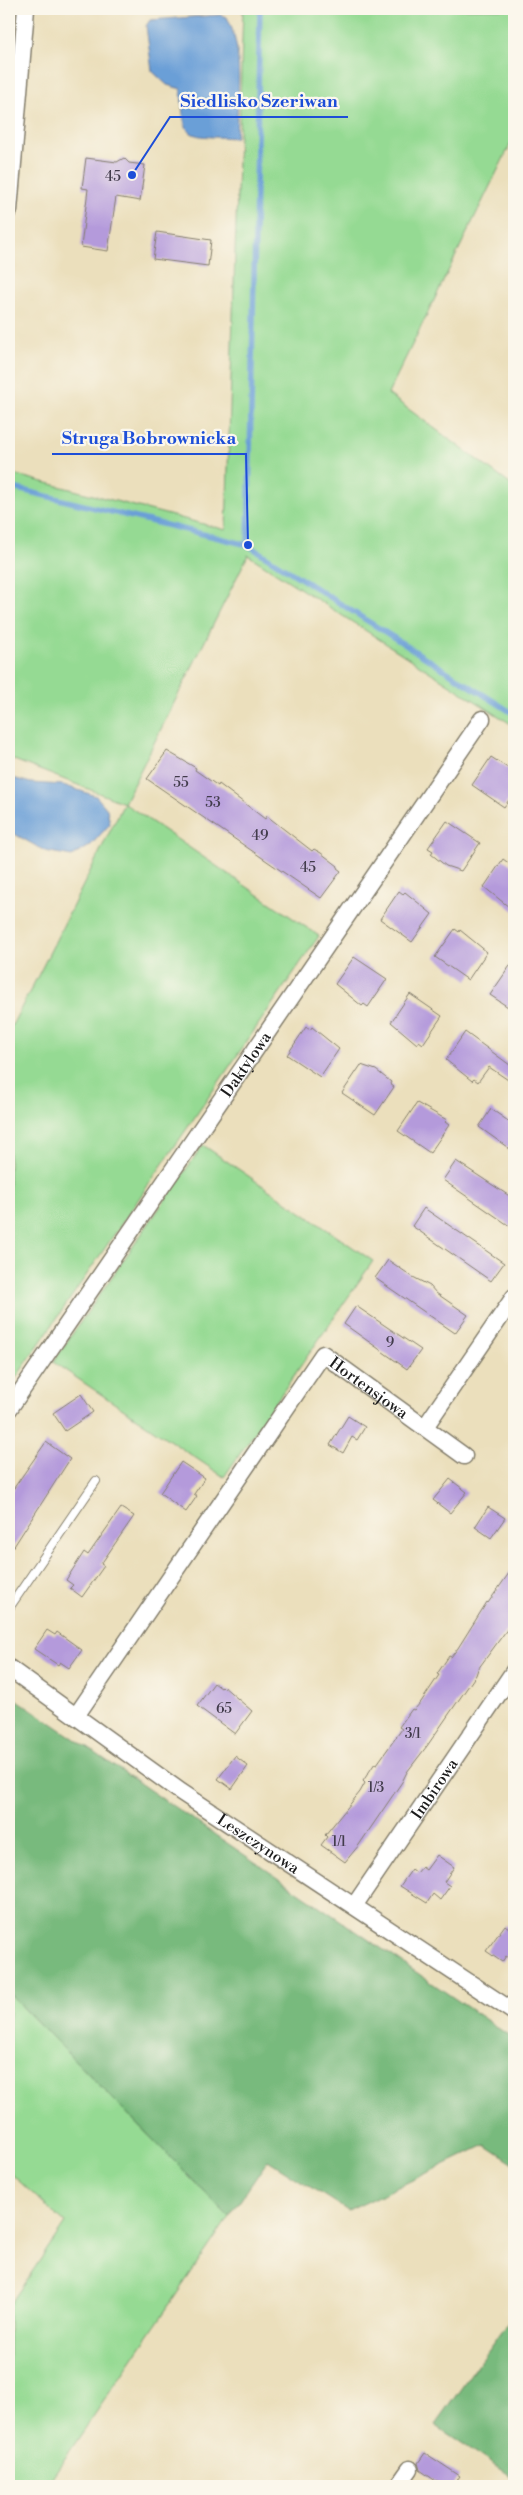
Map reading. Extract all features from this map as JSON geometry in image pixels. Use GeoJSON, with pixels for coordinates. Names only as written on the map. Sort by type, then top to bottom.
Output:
{"type":"FeatureCollection","features":[{"type":"Feature","properties":{"kind":"street"},"geometry":{"type":"LineString","coordinates":[[9,210],[26,9]]}},
{"type":"Feature","properties":{"kind":"street","name":"Daktylowa"},"geometry":{"type":"LineString","coordinates":[[9,1409],[482,719]]}},
{"type":"Feature","properties":{"kind":"street","name":"Hortensjowa"},"geometry":{"type":"LineString","coordinates":[[425,1427],[514,1297]]}},
{"type":"Feature","properties":{"kind":"street","name":"Hortensjowa"},"geometry":{"type":"LineString","coordinates":[[76,1716],[323,1354],[464,1456]]}},
{"type":"Feature","properties":{"kind":"street","name":"Leszczynowa"},"geometry":{"type":"LineString","coordinates":[[9,1668],[181,1792],[514,2012]]}},
{"type":"Feature","properties":{"kind":"street","name":"Imbirowa"},"geometry":{"type":"LineString","coordinates":[[354,1906],[514,1671]]}},
{"type":"Feature","properties":{"kind":"street"},"geometry":{"type":"LineString","coordinates":[[398,2486],[410,2469]]}},
{"type":"Feature","properties":{"kind":"lane"},"geometry":{"type":"LineString","coordinates":[[9,1608],[96,1482]]}},
{"type":"Feature","properties":{"kind":"green space"},"geometry":{"type":"Polygon","coordinates":[[[243,9],[514,9],[514,137],[388,394],[514,487],[514,726],[248,555],[124,803],[9,758],[9,473],[226,530],[243,9]]]}},
{"type":"Feature","properties":{"kind":"green space"},"geometry":{"type":"Polygon","coordinates":[[[124,803],[319,936],[9,1388],[9,1031],[124,803]]]}},
{"type":"Feature","properties":{"kind":"green space"},"geometry":{"type":"Polygon","coordinates":[[[203,1145],[373,1261],[224,1477],[53,1362],[203,1145]]]}},
{"type":"Feature","properties":{"kind":"green space"},"geometry":{"type":"Polygon","coordinates":[[[9,1694],[514,2039],[514,2164],[485,2145],[348,2211],[268,2160],[229,2217],[9,1993],[9,1694]]]}},
{"type":"Feature","properties":{"kind":"green space"},"geometry":{"type":"Polygon","coordinates":[[[9,1993],[229,2217],[46,2486],[9,2486],[9,2306],[65,2223],[9,2172],[9,1993]]]}},
{"type":"Feature","properties":{"kind":"green space"},"geometry":{"type":"Polygon","coordinates":[[[514,2314],[514,2478],[435,2425],[514,2314]]]}},
{"type":"Feature","properties":{"kind":"water"},"geometry":{"type":"Polygon","coordinates":[[[220,15],[227,17],[236,45],[239,76],[236,138],[207,137],[191,133],[184,119],[181,89],[167,85],[152,71],[146,26],[150,20],[220,15]]]}},
{"type":"Feature","properties":{"kind":"water"},"geometry":{"type":"Polygon","coordinates":[[[9,777],[31,783],[63,785],[96,796],[107,809],[110,824],[90,846],[72,856],[45,851],[9,831],[9,777]]]}},
{"type":"Feature","properties":{"kind":"building"},"geometry":{"type":"Polygon","coordinates":[[[86,158],[117,162],[124,158],[129,163],[145,165],[140,201],[116,197],[108,251],[81,247],[88,189],[82,188],[86,158]]]}},
{"type":"Feature","properties":{"kind":"building"},"geometry":{"type":"Polygon","coordinates":[[[157,232],[211,240],[208,266],[153,259],[157,232]]]}},
{"type":"Feature","properties":{"kind":"building"},"geometry":{"type":"Polygon","coordinates":[[[167,751],[196,768],[195,770],[218,786],[219,784],[265,819],[267,816],[312,851],[314,849],[321,853],[338,866],[337,868],[341,871],[321,898],[147,779],[167,751]]]}},
{"type":"Feature","properties":{"kind":"building"},"geometry":{"type":"Polygon","coordinates":[[[491,757],[514,772],[514,793],[504,807],[472,785],[491,757]]]}},
{"type":"Feature","properties":{"kind":"building"},"geometry":{"type":"Polygon","coordinates":[[[447,821],[480,843],[461,871],[446,866],[431,854],[433,851],[428,848],[447,821]]]}},
{"type":"Feature","properties":{"kind":"building"},"geometry":{"type":"Polygon","coordinates":[[[503,859],[514,867],[514,911],[484,887],[503,859]]]}},
{"type":"Feature","properties":{"kind":"building"},"geometry":{"type":"Polygon","coordinates":[[[399,891],[403,894],[405,892],[432,914],[412,942],[380,919],[399,891]]]}},
{"type":"Feature","properties":{"kind":"building"},"geometry":{"type":"Polygon","coordinates":[[[455,929],[459,932],[460,930],[487,952],[468,980],[435,957],[455,929]]]}},
{"type":"Feature","properties":{"kind":"building"},"geometry":{"type":"Polygon","coordinates":[[[354,957],[387,979],[368,1007],[364,1004],[362,1006],[335,984],[354,957]]]}},
{"type":"Feature","properties":{"kind":"building"},"geometry":{"type":"Polygon","coordinates":[[[514,960],[514,1011],[490,995],[514,960]]]}},
{"type":"Feature","properties":{"kind":"building"},"geometry":{"type":"Polygon","coordinates":[[[410,994],[442,1016],[423,1044],[419,1041],[417,1044],[391,1022],[410,994]]]}},
{"type":"Feature","properties":{"kind":"building"},"geometry":{"type":"Polygon","coordinates":[[[306,1027],[310,1030],[312,1027],[339,1049],[320,1077],[287,1055],[306,1027]]]}},
{"type":"Feature","properties":{"kind":"building"},"geometry":{"type":"Polygon","coordinates":[[[465,1032],[514,1068],[514,1084],[489,1067],[478,1082],[474,1079],[472,1081],[446,1060],[465,1032]]]}},
{"type":"Feature","properties":{"kind":"building"},"geometry":{"type":"Polygon","coordinates":[[[361,1065],[376,1070],[391,1082],[390,1084],[394,1087],[375,1115],[342,1093],[361,1065]]]}},
{"type":"Feature","properties":{"kind":"building"},"geometry":{"type":"Polygon","coordinates":[[[417,1103],[447,1120],[445,1122],[449,1125],[430,1153],[398,1131],[417,1103]]]}},
{"type":"Feature","properties":{"kind":"building"},"geometry":{"type":"Polygon","coordinates":[[[491,1109],[514,1125],[514,1152],[479,1127],[491,1109]]]}},
{"type":"Feature","properties":{"kind":"building"},"geometry":{"type":"Polygon","coordinates":[[[456,1161],[514,1199],[514,1229],[443,1180],[456,1161]]]}},
{"type":"Feature","properties":{"kind":"building"},"geometry":{"type":"Polygon","coordinates":[[[424,1208],[504,1263],[491,1281],[412,1226],[424,1208]]]}},
{"type":"Feature","properties":{"kind":"building"},"geometry":{"type":"Polygon","coordinates":[[[388,1260],[430,1286],[436,1293],[468,1315],[455,1333],[375,1278],[388,1260]]]}},
{"type":"Feature","properties":{"kind":"building"},"geometry":{"type":"Polygon","coordinates":[[[356,1306],[421,1350],[407,1369],[344,1324],[356,1306]]]}},
{"type":"Feature","properties":{"kind":"building"},"geometry":{"type":"Polygon","coordinates":[[[81,1394],[93,1412],[65,1431],[53,1413],[81,1394]]]}},
{"type":"Feature","properties":{"kind":"building"},"geometry":{"type":"Polygon","coordinates":[[[348,1416],[365,1427],[357,1440],[352,1437],[343,1453],[330,1445],[348,1416]]]}},
{"type":"Feature","properties":{"kind":"building"},"geometry":{"type":"Polygon","coordinates":[[[46,1442],[70,1459],[9,1554],[9,1495],[46,1442]]]}},
{"type":"Feature","properties":{"kind":"building"},"geometry":{"type":"Polygon","coordinates":[[[181,1462],[205,1478],[194,1494],[197,1496],[186,1512],[160,1493],[181,1462]]]}},
{"type":"Feature","properties":{"kind":"building"},"geometry":{"type":"Polygon","coordinates":[[[450,1479],[467,1492],[450,1513],[433,1500],[450,1479]]]}},
{"type":"Feature","properties":{"kind":"building"},"geometry":{"type":"Polygon","coordinates":[[[488,1507],[505,1518],[491,1538],[475,1527],[488,1507]]]}},
{"type":"Feature","properties":{"kind":"building"},"geometry":{"type":"Polygon","coordinates":[[[121,1508],[134,1516],[101,1564],[104,1566],[82,1597],[70,1588],[73,1585],[66,1580],[84,1552],[88,1555],[121,1508]]]}},
{"type":"Feature","properties":{"kind":"building"},"geometry":{"type":"Polygon","coordinates":[[[514,1566],[514,1620],[407,1772],[359,1845],[345,1862],[321,1845],[327,1837],[325,1835],[360,1792],[365,1783],[363,1781],[375,1763],[377,1764],[402,1729],[399,1727],[412,1709],[414,1710],[421,1702],[449,1656],[451,1657],[458,1648],[487,1602],[514,1566]]]}},
{"type":"Feature","properties":{"kind":"building"},"geometry":{"type":"Polygon","coordinates":[[[47,1630],[55,1635],[57,1632],[82,1650],[69,1668],[60,1662],[58,1665],[34,1649],[47,1630]]]}},
{"type":"Feature","properties":{"kind":"building"},"geometry":{"type":"Polygon","coordinates":[[[214,1683],[221,1688],[223,1686],[252,1711],[235,1734],[197,1706],[214,1683]]]}},
{"type":"Feature","properties":{"kind":"building"},"geometry":{"type":"Polygon","coordinates":[[[235,1756],[248,1766],[232,1789],[218,1779],[235,1756]]]}},
{"type":"Feature","properties":{"kind":"building"},"geometry":{"type":"Polygon","coordinates":[[[437,1855],[454,1867],[444,1882],[450,1886],[440,1900],[433,1894],[427,1903],[400,1886],[412,1869],[417,1873],[422,1867],[426,1870],[437,1855]]]}},
{"type":"Feature","properties":{"kind":"building"},"geometry":{"type":"Polygon","coordinates":[[[505,1925],[514,1932],[514,1961],[506,1956],[502,1962],[486,1951],[505,1925]]]}},
{"type":"Feature","properties":{"kind":"building"},"geometry":{"type":"Polygon","coordinates":[[[425,2453],[460,2476],[453,2486],[443,2486],[420,2470],[418,2463],[425,2453]]]}},
{"type":"Feature","properties":{"kind":"waterway"},"geometry":{"type":"LineString","coordinates":[[248,545],[260,9]]}},
{"type":"Feature","properties":{"kind":"waterway"},"geometry":{"type":"LineString","coordinates":[[9,487],[248,545],[514,714]]}},
{"type":"Feature","properties":{"kind":"place","name":"Siedlisko Szeriwan"},"geometry":{"type":"Point","coordinates":[132,175]}},
{"type":"Feature","properties":{"kind":"place","name":"Struga Bobrownicka"},"geometry":{"type":"Point","coordinates":[248,545]}}]}
